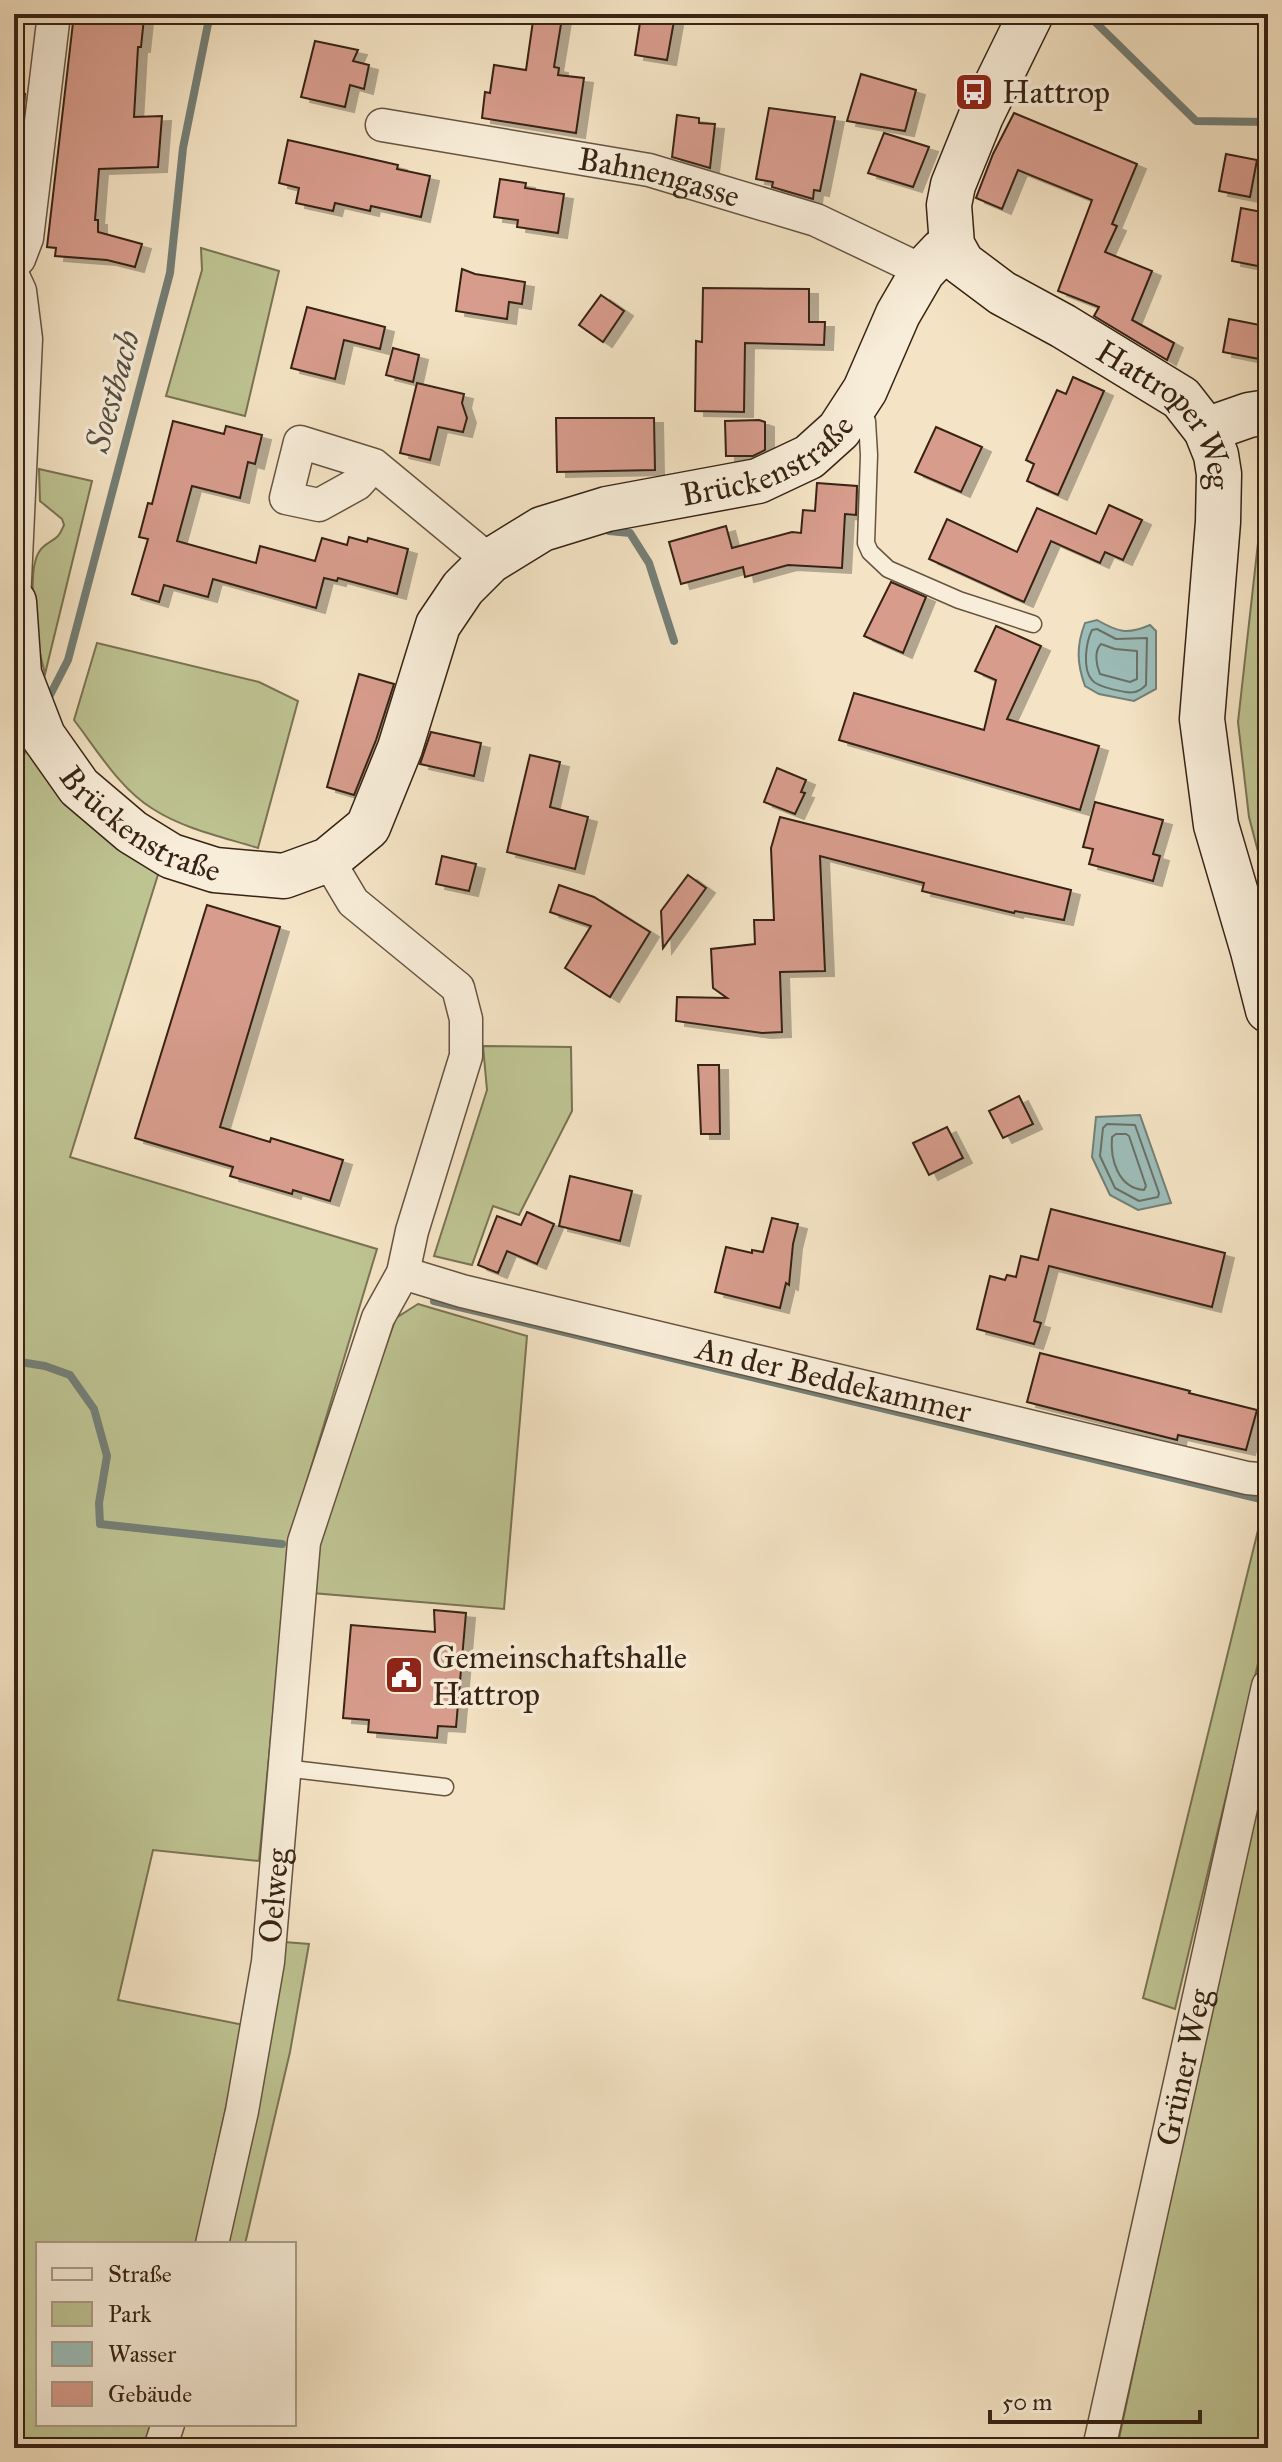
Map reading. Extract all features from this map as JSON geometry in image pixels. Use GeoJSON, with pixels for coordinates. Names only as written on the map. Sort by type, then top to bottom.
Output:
{"type":"FeatureCollection","features":[{"type":"Feature","properties":{"kind":"street"},"geometry":{"type":"LineString","coordinates":[[14,263],[19,259],[27,238],[54,14]]}},
{"type":"Feature","properties":{"kind":"street"},"geometry":{"type":"LineString","coordinates":[[938,258],[953,185],[981,116],[1031,14]]}},
{"type":"Feature","properties":{"kind":"street","name":"Bahnengasse"},"geometry":{"type":"LineString","coordinates":[[382,125],[649,170],[938,258]]}},
{"type":"Feature","properties":{"kind":"street","name":"Brückenstraße"},"geometry":{"type":"LineString","coordinates":[[14,278],[20,291],[26,339],[14,602],[19,674],[43,736],[79,787],[132,832],[171,856],[215,870],[284,876],[328,860],[368,827],[400,748],[438,625],[463,588],[490,561],[542,529],[607,509],[758,481],[809,457],[839,430],[856,404],[898,314],[938,258]]}},
{"type":"Feature","properties":{"kind":"street","name":"Hattroper Weg"},"geometry":{"type":"LineString","coordinates":[[938,258],[962,263],[984,281],[1181,398],[1206,430],[1216,455],[1219,474],[1202,719],[1216,825],[1268,1010]]}},
{"type":"Feature","properties":{"kind":"street"},"geometry":{"type":"LineString","coordinates":[[1206,430],[1249,415],[1268,412]]}},
{"type":"Feature","properties":{"kind":"street"},"geometry":{"type":"LineString","coordinates":[[374,465],[490,561]]}},
{"type":"Feature","properties":{"kind":"street"},"geometry":{"type":"LineString","coordinates":[[328,860],[353,902],[458,988],[466,1019],[466,1056],[412,1231],[403,1273]]}},
{"type":"Feature","properties":{"kind":"street","name":"An der Beddekammer"},"geometry":{"type":"LineString","coordinates":[[403,1273],[492,1298],[1216,1471],[1268,1480]]}},
{"type":"Feature","properties":{"kind":"street","name":"Oelweg"},"geometry":{"type":"LineString","coordinates":[[212,2242],[242,2111],[268,1962],[304,1542],[378,1318],[403,1273]]}},
{"type":"Feature","properties":{"kind":"street","name":"Grüner Weg"},"geometry":{"type":"LineString","coordinates":[[1099,2448],[1268,1686]]}},
{"type":"Feature","properties":{"kind":"street"},"geometry":{"type":"LineString","coordinates":[[160,2448],[167,2426]]}},
{"type":"Feature","properties":{"kind":"lane"},"geometry":{"type":"LineString","coordinates":[[856,404],[867,421],[866,543],[870,552],[888,569],[959,600],[1033,624]]}},
{"type":"Feature","properties":{"kind":"lane"},"geometry":{"type":"LineString","coordinates":[[284,1768],[445,1787]]}},
{"type":"Feature","properties":{"kind":"green space"},"geometry":{"type":"Polygon","coordinates":[[[201,248],[279,271],[245,416],[166,396],[202,270],[201,248]]]}},
{"type":"Feature","properties":{"kind":"green space"},"geometry":{"type":"Polygon","coordinates":[[[39,469],[92,481],[45,674],[36,630],[33,577],[39,552],[58,536],[64,525],[62,519],[40,501],[39,469]]]}},
{"type":"Feature","properties":{"kind":"green space"},"geometry":{"type":"Polygon","coordinates":[[[1268,507],[1268,890],[1249,817],[1238,722],[1260,525],[1268,507]]]}},
{"type":"Feature","properties":{"kind":"green space"},"geometry":{"type":"Polygon","coordinates":[[[97,643],[259,682],[298,701],[258,848],[204,832],[165,816],[141,801],[110,768],[74,720],[97,643]]]}},
{"type":"Feature","properties":{"kind":"green space"},"geometry":{"type":"Polygon","coordinates":[[[14,697],[161,865],[70,1157],[377,1249],[290,1537],[259,1861],[153,1850],[118,2000],[244,2025],[196,2242],[36,2242],[36,2426],[150,2426],[143,2448],[14,2448],[14,697]]]}},
{"type":"Feature","properties":{"kind":"green space"},"geometry":{"type":"Polygon","coordinates":[[[483,1046],[571,1047],[572,1111],[519,1215],[493,1206],[472,1265],[434,1256],[487,1090],[483,1046]]]}},
{"type":"Feature","properties":{"kind":"green space"},"geometry":{"type":"Polygon","coordinates":[[[418,1304],[527,1336],[504,1609],[312,1593],[315,1542],[396,1318],[418,1304]]]}},
{"type":"Feature","properties":{"kind":"green space"},"geometry":{"type":"Polygon","coordinates":[[[1263,1510],[1268,1511],[1268,1622],[1175,2009],[1143,1998],[1263,1510]]]}},
{"type":"Feature","properties":{"kind":"green space"},"geometry":{"type":"Polygon","coordinates":[[[1268,1742],[1268,2448],[1117,2448],[1268,1742]]]}},
{"type":"Feature","properties":{"kind":"green space"},"geometry":{"type":"Polygon","coordinates":[[[284,1942],[309,1944],[290,2052],[245,2242],[225,2242],[284,1942]]]}},
{"type":"Feature","properties":{"kind":"water"},"geometry":{"type":"Polygon","coordinates":[[[1097,620],[1123,631],[1150,625],[1156,631],[1156,689],[1134,701],[1099,694],[1085,686],[1079,662],[1080,639],[1085,623],[1097,620]]]}},
{"type":"Feature","properties":{"kind":"water"},"geometry":{"type":"Polygon","coordinates":[[[1140,1115],[1171,1203],[1138,1210],[1110,1195],[1092,1157],[1096,1117],[1140,1115]]]}},
{"type":"Feature","properties":{"kind":"building"},"geometry":{"type":"Polygon","coordinates":[[[74,14],[123,14],[144,18],[141,47],[138,47],[134,117],[162,116],[158,167],[99,169],[95,220],[98,220],[98,232],[142,244],[135,267],[107,260],[55,256],[56,248],[47,247],[74,14]]]}},
{"type":"Feature","properties":{"kind":"building"},"geometry":{"type":"Polygon","coordinates":[[[534,14],[562,18],[554,67],[559,68],[558,75],[584,78],[576,133],[482,118],[485,92],[490,93],[494,65],[526,70],[534,14]]]}},
{"type":"Feature","properties":{"kind":"building"},"geometry":{"type":"Polygon","coordinates":[[[641,16],[674,21],[667,60],[635,55],[641,16]]]}},
{"type":"Feature","properties":{"kind":"building"},"geometry":{"type":"Polygon","coordinates":[[[315,41],[358,50],[353,61],[369,65],[364,89],[350,85],[345,107],[301,97],[315,41]]]}},
{"type":"Feature","properties":{"kind":"building"},"geometry":{"type":"Polygon","coordinates":[[[861,74],[916,90],[905,131],[847,121],[861,74]]]}},
{"type":"Feature","properties":{"kind":"building"},"geometry":{"type":"Polygon","coordinates":[[[14,93],[25,94],[18,157],[14,157],[14,93]]]}},
{"type":"Feature","properties":{"kind":"building"},"geometry":{"type":"Polygon","coordinates":[[[769,108],[835,117],[820,191],[814,190],[813,199],[772,187],[773,182],[756,179],[769,108]]]}},
{"type":"Feature","properties":{"kind":"building"},"geometry":{"type":"Polygon","coordinates":[[[1014,113],[1137,164],[1112,224],[1117,226],[1105,252],[1152,271],[1132,320],[1174,343],[1167,360],[1094,316],[1099,307],[1058,291],[1092,200],[1018,170],[1002,209],[976,198],[993,154],[1014,113]]]}},
{"type":"Feature","properties":{"kind":"building"},"geometry":{"type":"Polygon","coordinates":[[[677,115],[699,118],[699,123],[715,124],[710,168],[672,157],[677,115]]]}},
{"type":"Feature","properties":{"kind":"building"},"geometry":{"type":"Polygon","coordinates":[[[884,133],[929,147],[913,187],[868,173],[884,133]]]}},
{"type":"Feature","properties":{"kind":"building"},"geometry":{"type":"Polygon","coordinates":[[[288,140],[398,165],[397,169],[430,176],[421,217],[371,206],[370,211],[335,203],[333,211],[296,203],[299,188],[279,183],[288,140]]]}},
{"type":"Feature","properties":{"kind":"building"},"geometry":{"type":"Polygon","coordinates":[[[1226,154],[1257,160],[1250,197],[1219,191],[1226,154]]]}},
{"type":"Feature","properties":{"kind":"building"},"geometry":{"type":"Polygon","coordinates":[[[500,179],[526,183],[525,188],[564,194],[558,233],[517,227],[518,220],[494,217],[500,179]]]}},
{"type":"Feature","properties":{"kind":"building"},"geometry":{"type":"Polygon","coordinates":[[[1241,208],[1262,212],[1260,224],[1268,226],[1268,268],[1232,261],[1241,208]]]}},
{"type":"Feature","properties":{"kind":"building"},"geometry":{"type":"Polygon","coordinates":[[[462,269],[525,282],[522,304],[509,302],[507,319],[456,311],[462,269]]]}},
{"type":"Feature","properties":{"kind":"building"},"geometry":{"type":"Polygon","coordinates":[[[703,288],[809,289],[809,322],[825,322],[824,345],[745,343],[744,412],[695,411],[696,341],[702,342],[703,288]]]}},
{"type":"Feature","properties":{"kind":"building"},"geometry":{"type":"Polygon","coordinates":[[[601,295],[624,311],[603,342],[579,325],[601,295]]]}},
{"type":"Feature","properties":{"kind":"building"},"geometry":{"type":"Polygon","coordinates":[[[307,307],[385,327],[380,349],[344,340],[335,379],[291,368],[307,307]]]}},
{"type":"Feature","properties":{"kind":"building"},"geometry":{"type":"Polygon","coordinates":[[[1229,319],[1265,326],[1259,359],[1223,352],[1229,319]]]}},
{"type":"Feature","properties":{"kind":"building"},"geometry":{"type":"Polygon","coordinates":[[[393,348],[419,355],[413,382],[386,375],[393,348]]]}},
{"type":"Feature","properties":{"kind":"building"},"geometry":{"type":"Polygon","coordinates":[[[1073,377],[1104,391],[1058,495],[1027,481],[1034,464],[1026,460],[1057,390],[1066,394],[1073,377]]]}},
{"type":"Feature","properties":{"kind":"building"},"geometry":{"type":"Polygon","coordinates":[[[417,383],[464,394],[462,403],[467,418],[463,432],[438,427],[430,460],[400,453],[417,383]]]}},
{"type":"Feature","properties":{"kind":"building"},"geometry":{"type":"Polygon","coordinates":[[[556,418],[654,418],[655,470],[557,472],[556,418]]]}},
{"type":"Feature","properties":{"kind":"building"},"geometry":{"type":"Polygon","coordinates":[[[173,421],[224,434],[226,426],[262,435],[255,464],[248,462],[240,498],[192,486],[177,541],[256,563],[260,546],[315,561],[322,538],[347,545],[349,537],[367,542],[368,538],[408,549],[397,594],[338,578],[337,581],[324,578],[316,608],[213,579],[208,597],[164,585],[159,602],[132,594],[148,539],[139,537],[148,503],[152,504],[173,421]]]}},
{"type":"Feature","properties":{"kind":"building"},"geometry":{"type":"Polygon","coordinates":[[[725,421],[765,422],[765,450],[753,456],[726,456],[725,421]]]}},
{"type":"Feature","properties":{"kind":"building"},"geometry":{"type":"Polygon","coordinates":[[[936,427],[982,447],[961,492],[915,472],[936,427]]]}},
{"type":"Feature","properties":{"kind":"building"},"geometry":{"type":"Polygon","coordinates":[[[817,483],[857,486],[856,515],[845,514],[842,568],[788,565],[745,577],[743,567],[681,584],[669,542],[726,526],[732,548],[792,532],[801,533],[803,510],[815,511],[817,483]]]}},
{"type":"Feature","properties":{"kind":"building"},"geometry":{"type":"Polygon","coordinates":[[[1109,505],[1142,520],[1123,560],[1105,552],[1100,563],[1051,541],[1024,602],[929,559],[947,519],[1017,552],[1037,508],[1096,534],[1109,505]]]}},
{"type":"Feature","properties":{"kind":"building"},"geometry":{"type":"Polygon","coordinates":[[[891,582],[926,597],[903,653],[864,636],[891,582]]]}},
{"type":"Feature","properties":{"kind":"building"},"geometry":{"type":"Polygon","coordinates":[[[996,626],[1041,646],[1007,719],[1099,746],[1080,810],[839,740],[854,693],[984,730],[996,680],[975,671],[996,626]]]}},
{"type":"Feature","properties":{"kind":"building"},"geometry":{"type":"Polygon","coordinates":[[[359,674],[394,684],[354,795],[327,787],[359,674]]]}},
{"type":"Feature","properties":{"kind":"building"},"geometry":{"type":"Polygon","coordinates":[[[431,732],[481,743],[474,776],[420,764],[431,732]]]}},
{"type":"Feature","properties":{"kind":"building"},"geometry":{"type":"Polygon","coordinates":[[[530,755],[560,762],[550,807],[588,817],[575,869],[507,852],[530,755]]]}},
{"type":"Feature","properties":{"kind":"building"},"geometry":{"type":"Polygon","coordinates":[[[777,768],[806,780],[801,792],[805,793],[795,814],[764,802],[777,768]]]}},
{"type":"Feature","properties":{"kind":"building"},"geometry":{"type":"Polygon","coordinates":[[[1095,802],[1163,820],[1153,854],[1160,856],[1153,881],[1089,864],[1093,849],[1083,847],[1095,802]]]}},
{"type":"Feature","properties":{"kind":"building"},"geometry":{"type":"Polygon","coordinates":[[[780,817],[1071,890],[1064,920],[1014,913],[922,891],[924,883],[820,856],[825,971],[780,972],[782,1032],[762,1033],[676,1021],[677,997],[727,998],[713,988],[711,949],[755,944],[754,920],[774,920],[771,848],[780,817]]]}},
{"type":"Feature","properties":{"kind":"building"},"geometry":{"type":"Polygon","coordinates":[[[442,856],[476,864],[469,891],[436,884],[442,856]]]}},
{"type":"Feature","properties":{"kind":"building"},"geometry":{"type":"Polygon","coordinates":[[[688,875],[706,888],[663,948],[661,911],[688,875]]]}},
{"type":"Feature","properties":{"kind":"building"},"geometry":{"type":"Polygon","coordinates":[[[559,885],[594,897],[650,932],[610,997],[565,968],[591,926],[550,912],[559,885]]]}},
{"type":"Feature","properties":{"kind":"building"},"geometry":{"type":"Polygon","coordinates":[[[207,905],[280,927],[220,1127],[270,1142],[271,1138],[343,1160],[330,1201],[293,1190],[292,1194],[230,1176],[233,1167],[135,1138],[207,905]]]}},
{"type":"Feature","properties":{"kind":"building"},"geometry":{"type":"Polygon","coordinates":[[[698,1065],[719,1065],[720,1134],[701,1134],[698,1065]]]}},
{"type":"Feature","properties":{"kind":"building"},"geometry":{"type":"Polygon","coordinates":[[[1019,1096],[1033,1124],[1003,1138],[989,1111],[1019,1096]]]}},
{"type":"Feature","properties":{"kind":"building"},"geometry":{"type":"Polygon","coordinates":[[[947,1127],[963,1158],[929,1175],[913,1143],[947,1127]]]}},
{"type":"Feature","properties":{"kind":"building"},"geometry":{"type":"Polygon","coordinates":[[[570,1176],[632,1191],[620,1241],[559,1226],[570,1176]]]}},
{"type":"Feature","properties":{"kind":"building"},"geometry":{"type":"Polygon","coordinates":[[[1051,1209],[1225,1253],[1212,1307],[1049,1266],[1034,1321],[1041,1323],[1034,1344],[977,1329],[990,1276],[1005,1280],[1007,1275],[1016,1277],[1021,1256],[1038,1260],[1051,1209]]]}},
{"type":"Feature","properties":{"kind":"building"},"geometry":{"type":"Polygon","coordinates":[[[527,1212],[554,1224],[537,1264],[507,1251],[498,1273],[478,1265],[497,1216],[521,1225],[527,1212]]]}},
{"type":"Feature","properties":{"kind":"building"},"geometry":{"type":"Polygon","coordinates":[[[772,1218],[798,1224],[789,1285],[786,1283],[780,1308],[715,1292],[726,1247],[752,1253],[752,1250],[763,1252],[772,1218]]]}},
{"type":"Feature","properties":{"kind":"building"},"geometry":{"type":"Polygon","coordinates":[[[1040,1353],[1257,1410],[1246,1450],[1178,1435],[1177,1440],[1027,1402],[1040,1353]]]}},
{"type":"Feature","properties":{"kind":"building","name":"Gemeinschaftshalle Hattrop"},"geometry":{"type":"Polygon","coordinates":[[[434,1610],[466,1613],[456,1727],[438,1726],[437,1738],[368,1732],[369,1720],[343,1718],[351,1625],[435,1632],[434,1610]]]}},
{"type":"Feature","properties":{"kind":"waterway","name":"Soestbach"},"geometry":{"type":"LineString","coordinates":[[46,703],[68,660],[170,273],[183,148],[210,14]]}},
{"type":"Feature","properties":{"kind":"waterway"},"geometry":{"type":"LineString","coordinates":[[1087,14],[1196,121],[1268,122]]}},
{"type":"Feature","properties":{"kind":"waterway"},"geometry":{"type":"LineString","coordinates":[[609,531],[630,533],[649,563],[674,641]]}},
{"type":"Feature","properties":{"kind":"waterway","name":"Soestbach"},"geometry":{"type":"LineString","coordinates":[[14,768],[28,741]]}},
{"type":"Feature","properties":{"kind":"waterway"},"geometry":{"type":"LineString","coordinates":[[434,1301],[1265,1500]]}},
{"type":"Feature","properties":{"kind":"waterway"},"geometry":{"type":"LineString","coordinates":[[14,1361],[45,1366],[70,1375],[94,1409],[107,1456],[99,1503],[100,1524],[282,1544]]}},
{"type":"Feature","properties":{"kind":"place","name":"Hattrop"},"geometry":{"type":"Point","coordinates":[974,92]}},
{"type":"Feature","properties":{"kind":"place","name":"Gemeinschaftshalle Hattrop"},"geometry":{"type":"Point","coordinates":[404,1675]}}]}
